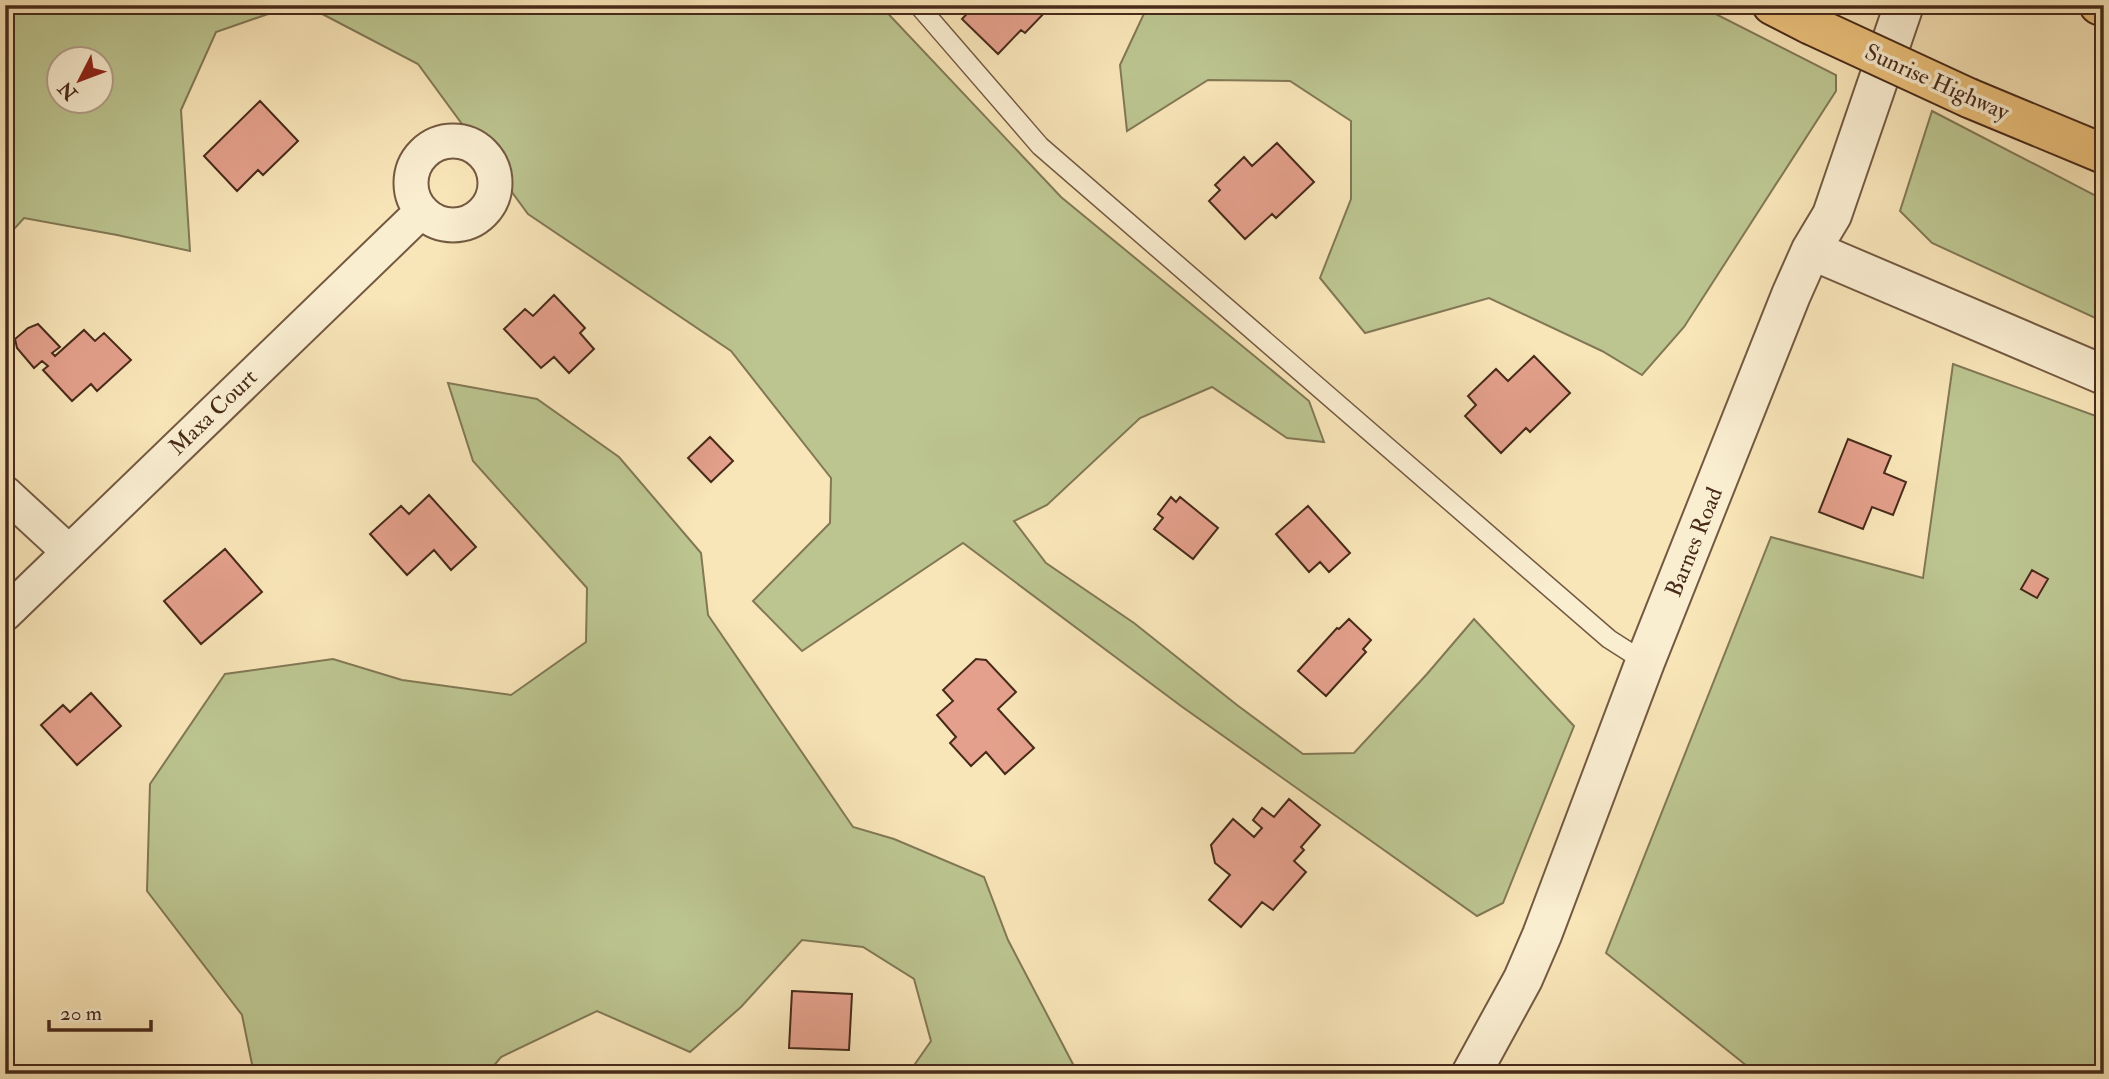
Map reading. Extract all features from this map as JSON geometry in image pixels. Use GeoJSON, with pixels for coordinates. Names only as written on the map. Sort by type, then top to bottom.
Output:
{"type":"FeatureCollection","features":[{"type":"Feature","properties":{"kind":"highway","name":"Sunrise Highway"},"geometry":{"type":"LineString","coordinates":[[1772,5],[1969,98],[2104,154]]}},
{"type":"Feature","properties":{"kind":"street","name":"Barnes Road"},"geometry":{"type":"LineString","coordinates":[[1471,1074],[1523,979],[1542,935],[1645,662],[1811,250],[1832,215],[1904,5]]}},
{"type":"Feature","properties":{"kind":"street","name":"Maxa Court"},"geometry":{"type":"LineString","coordinates":[[5,614],[422,211]]}},
{"type":"Feature","properties":{"kind":"street"},"geometry":{"type":"LineString","coordinates":[[1811,250],[2104,375]]}},
{"type":"Feature","properties":{"kind":"street"},"geometry":{"type":"LineString","coordinates":[[5,493],[69,552]]}},
{"type":"Feature","properties":{"kind":"lane"},"geometry":{"type":"LineString","coordinates":[[918,5],[1040,146],[1609,639],[1645,662]]}},
{"type":"Feature","properties":{"kind":"green space"},"geometry":{"type":"Polygon","coordinates":[[[5,5],[294,5],[216,32],[181,110],[190,251],[24,218],[5,239],[5,5]]]}},
{"type":"Feature","properties":{"kind":"green space"},"geometry":{"type":"Polygon","coordinates":[[[305,5],[880,5],[1061,197],[1309,401],[1324,442],[1287,438],[1212,387],[1140,418],[1047,505],[1014,521],[1046,563],[1134,623],[1303,754],[1354,753],[1474,619],[1574,726],[1503,903],[1477,916],[1181,706],[963,543],[802,651],[753,601],[830,523],[831,478],[731,351],[528,214],[418,64],[305,5]]]}},
{"type":"Feature","properties":{"kind":"green space"},"geometry":{"type":"Polygon","coordinates":[[[1148,5],[1698,5],[1836,75],[1836,91],[1684,327],[1642,375],[1602,351],[1489,298],[1365,333],[1320,278],[1351,199],[1351,121],[1290,81],[1208,80],[1127,131],[1120,65],[1148,5]]]}},
{"type":"Feature","properties":{"kind":"green space"},"geometry":{"type":"Polygon","coordinates":[[[1932,111],[2104,200],[2104,322],[1932,243],[1900,211],[1932,111]]]}},
{"type":"Feature","properties":{"kind":"green space"},"geometry":{"type":"Polygon","coordinates":[[[1953,364],[2104,419],[2104,1074],[1757,1074],[1606,953],[1771,537],[1923,578],[1953,364]]]}},
{"type":"Feature","properties":{"kind":"green space"},"geometry":{"type":"Polygon","coordinates":[[[448,383],[537,399],[619,457],[701,553],[708,615],[853,827],[894,839],[984,877],[1008,940],[1075,1068],[1082,1074],[908,1074],[931,1041],[914,979],[863,947],[802,940],[741,1007],[690,1052],[597,1011],[501,1057],[487,1074],[254,1074],[242,1015],[147,891],[150,784],[225,674],[333,659],[402,680],[511,695],[586,642],[587,588],[473,461],[448,383]]]}},
{"type":"Feature","properties":{"kind":"building"},"geometry":{"type":"Polygon","coordinates":[[[975,5],[1052,5],[1025,33],[1021,30],[998,54],[962,19],[975,5]]]}},
{"type":"Feature","properties":{"kind":"building"},"geometry":{"type":"Polygon","coordinates":[[[260,101],[298,141],[263,175],[258,170],[237,191],[204,156],[260,101]]]}},
{"type":"Feature","properties":{"kind":"building"},"geometry":{"type":"Polygon","coordinates":[[[1277,143],[1314,182],[1276,218],[1272,214],[1245,239],[1209,201],[1220,190],[1215,185],[1244,157],[1252,166],[1277,143]]]}},
{"type":"Feature","properties":{"kind":"building"},"geometry":{"type":"Polygon","coordinates":[[[554,295],[585,328],[580,333],[594,349],[569,373],[554,357],[541,368],[504,329],[525,309],[533,316],[554,295]]]}},
{"type":"Feature","properties":{"kind":"building"},"geometry":{"type":"Polygon","coordinates":[[[38,324],[60,347],[52,353],[55,356],[84,330],[95,341],[104,333],[131,360],[97,391],[91,384],[72,401],[43,370],[48,366],[42,361],[34,368],[17,348],[15,339],[28,328],[38,324]]]}},
{"type":"Feature","properties":{"kind":"building"},"geometry":{"type":"Polygon","coordinates":[[[1534,356],[1570,393],[1530,432],[1526,428],[1501,453],[1465,416],[1476,405],[1468,396],[1496,369],[1508,381],[1534,356]]]}},
{"type":"Feature","properties":{"kind":"building"},"geometry":{"type":"Polygon","coordinates":[[[710,437],[733,461],[711,482],[688,458],[710,437]]]}},
{"type":"Feature","properties":{"kind":"building"},"geometry":{"type":"Polygon","coordinates":[[[1848,439],[1891,456],[1884,473],[1906,482],[1893,515],[1872,507],[1863,529],[1819,512],[1848,439]]]}},
{"type":"Feature","properties":{"kind":"building"},"geometry":{"type":"Polygon","coordinates":[[[429,495],[476,547],[451,570],[434,550],[407,575],[370,534],[401,506],[409,514],[429,495]]]}},
{"type":"Feature","properties":{"kind":"building"},"geometry":{"type":"Polygon","coordinates":[[[1171,497],[1176,502],[1180,497],[1218,528],[1193,559],[1154,529],[1163,518],[1158,514],[1171,497]]]}},
{"type":"Feature","properties":{"kind":"building"},"geometry":{"type":"Polygon","coordinates":[[[1308,506],[1350,553],[1329,572],[1320,562],[1309,572],[1276,534],[1308,506]]]}},
{"type":"Feature","properties":{"kind":"building"},"geometry":{"type":"Polygon","coordinates":[[[225,549],[262,592],[201,644],[164,601],[225,549]]]}},
{"type":"Feature","properties":{"kind":"building"},"geometry":{"type":"Polygon","coordinates":[[[2032,570],[2048,579],[2037,598],[2021,589],[2032,570]]]}},
{"type":"Feature","properties":{"kind":"building"},"geometry":{"type":"Polygon","coordinates":[[[1349,619],[1371,640],[1363,649],[1366,652],[1326,696],[1298,671],[1337,628],[1349,619]]]}},
{"type":"Feature","properties":{"kind":"building"},"geometry":{"type":"Polygon","coordinates":[[[976,659],[986,660],[1016,692],[998,709],[1034,748],[1005,774],[986,752],[971,766],[950,743],[956,737],[937,715],[953,701],[943,690],[976,659]]]}},
{"type":"Feature","properties":{"kind":"building"},"geometry":{"type":"Polygon","coordinates":[[[91,693],[121,726],[77,765],[41,725],[63,705],[70,712],[91,693]]]}},
{"type":"Feature","properties":{"kind":"building"},"geometry":{"type":"Polygon","coordinates":[[[1289,799],[1320,825],[1301,847],[1304,850],[1294,861],[1306,872],[1273,910],[1262,902],[1241,927],[1209,900],[1230,875],[1215,863],[1211,845],[1233,819],[1254,837],[1262,828],[1253,820],[1262,808],[1274,817],[1289,799]]]}},
{"type":"Feature","properties":{"kind":"building"},"geometry":{"type":"Polygon","coordinates":[[[792,991],[852,994],[849,1050],[789,1048],[792,991]]]}}]}
